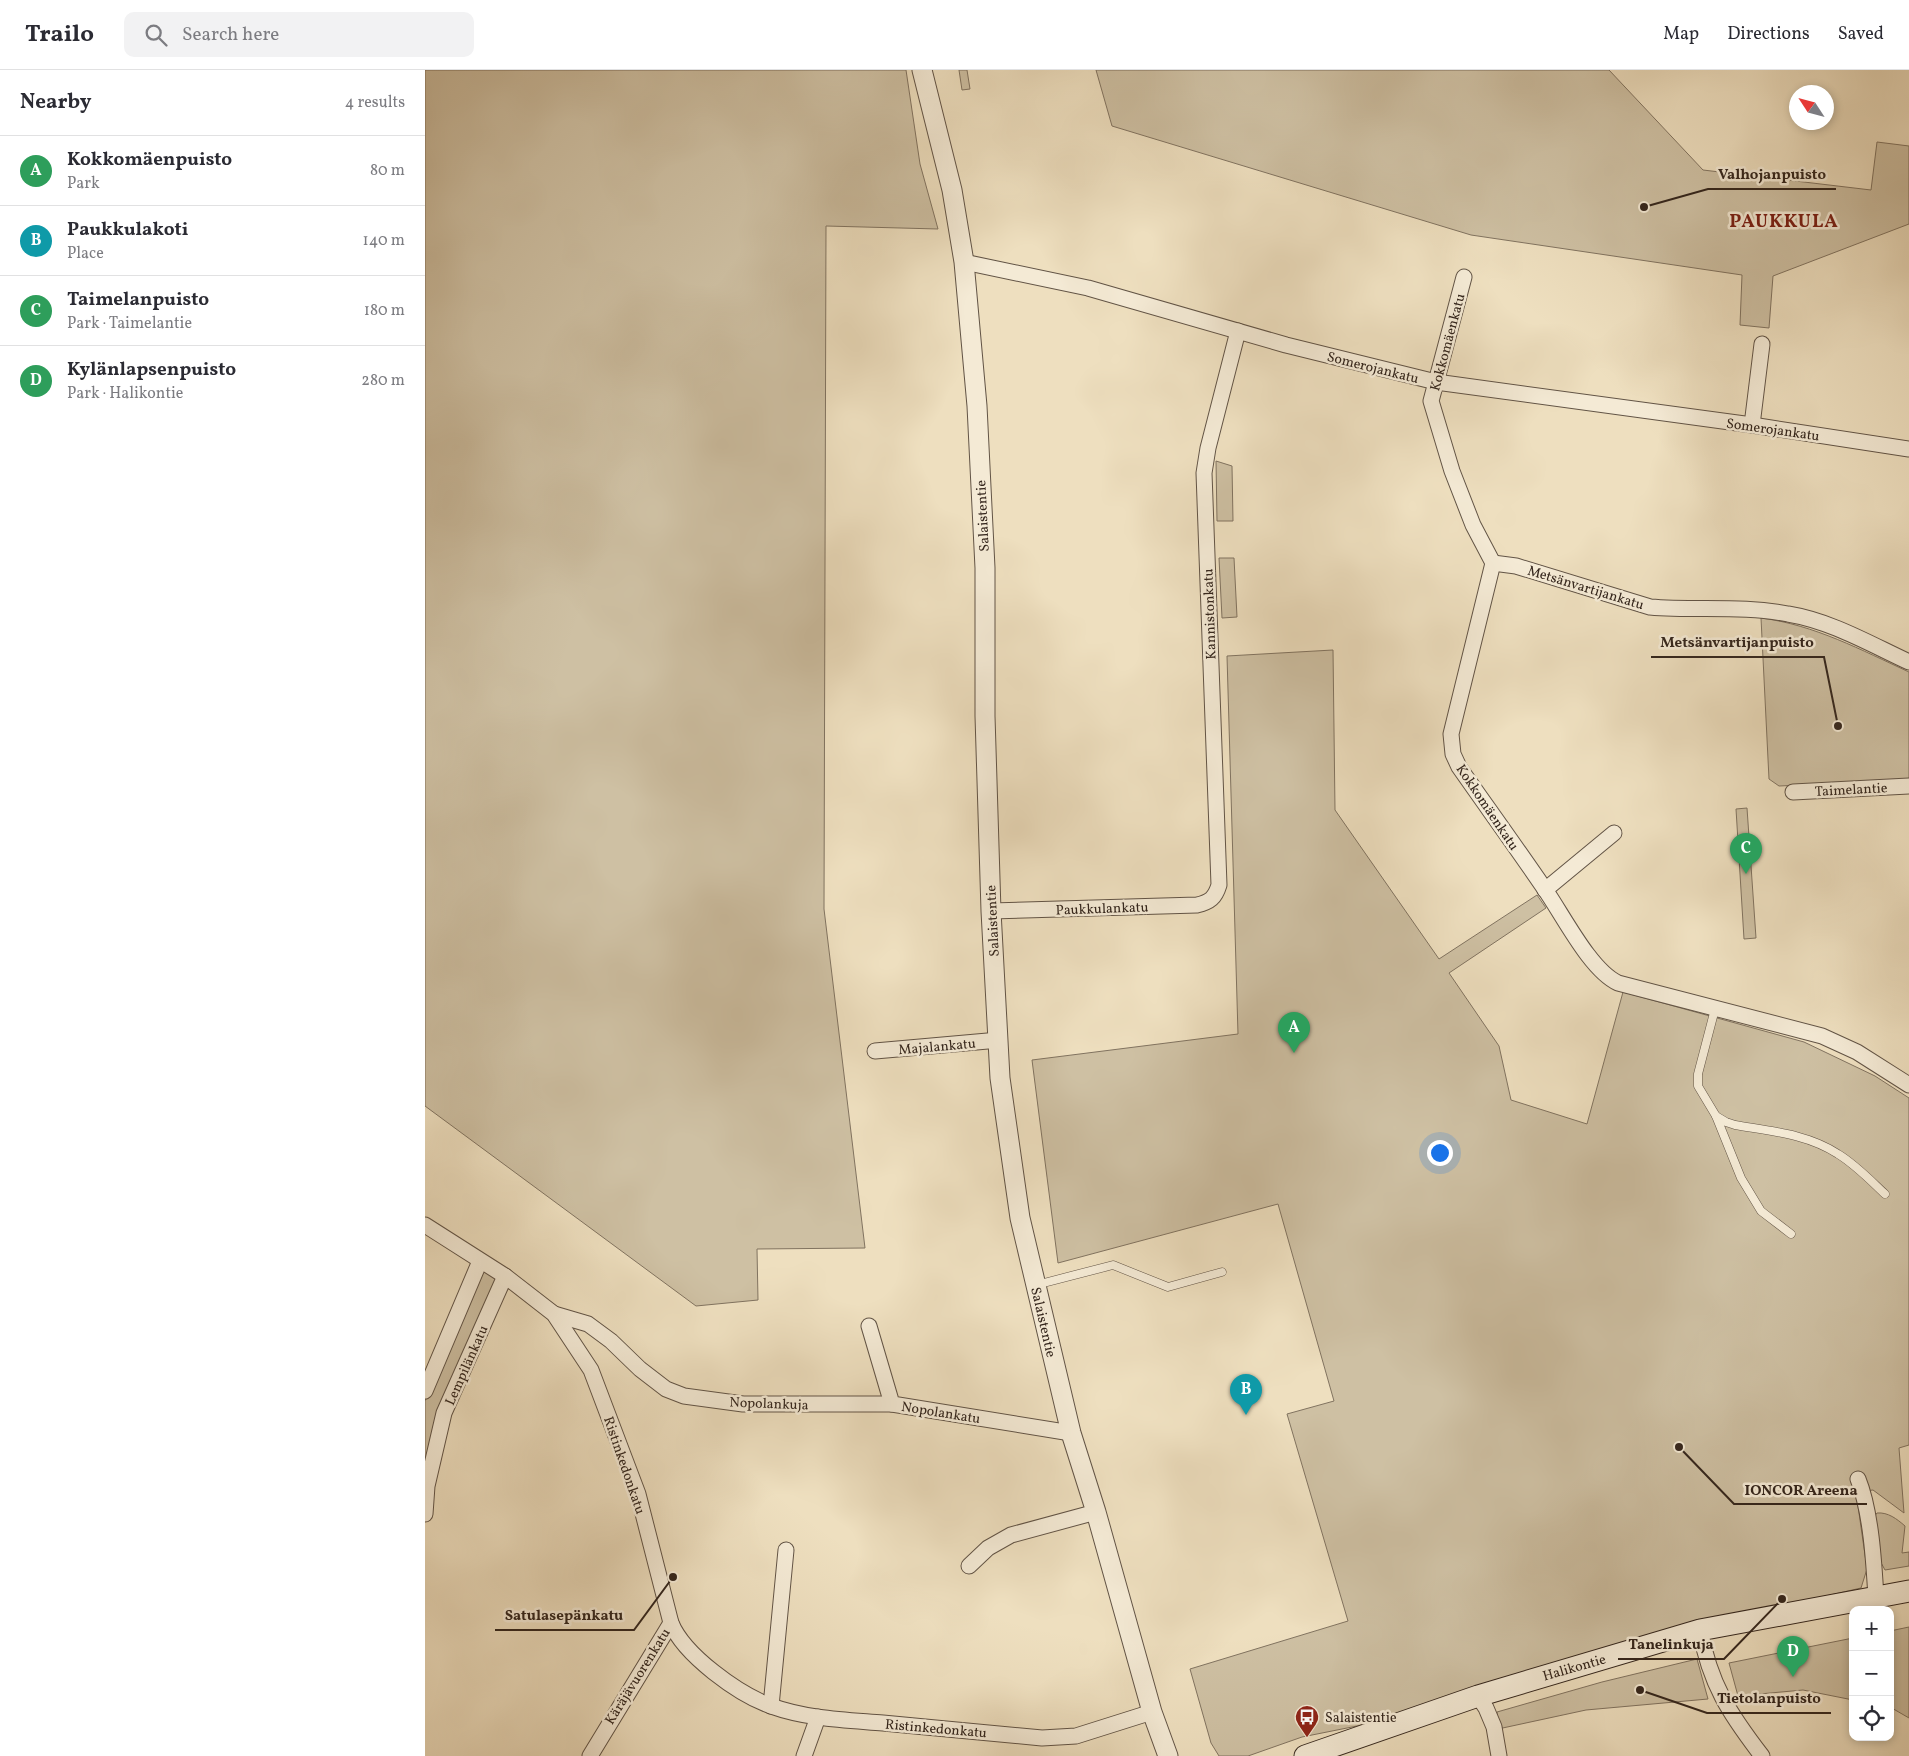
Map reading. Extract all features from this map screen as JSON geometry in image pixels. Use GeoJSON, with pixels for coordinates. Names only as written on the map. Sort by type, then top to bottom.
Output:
{"type":"FeatureCollection","features":[{"type":"Feature","properties":{"kind":"main road","name":"Halikontie"},"geometry":{"type":"LineString","coordinates":[[1305,1756],[1477,1696],[1700,1630],[1909,1591]]}},
{"type":"Feature","properties":{"kind":"street","name":"Salaistentie"},"geometry":{"type":"LineString","coordinates":[[922,70],[952,190],[964,262],[977,406],[985,568],[985,716],[991,911],[1000,1078],[1021,1218],[1071,1433],[1096,1512],[1152,1712],[1168,1756]]}},
{"type":"Feature","properties":{"kind":"street","name":"Somerojankatu"},"geometry":{"type":"LineString","coordinates":[[964,262],[1087,288],[1354,363],[1436,382],[1752,425],[1909,449]]}},
{"type":"Feature","properties":{"kind":"street","name":"Kokkomäenkatu"},"geometry":{"type":"LineString","coordinates":[[1464,277],[1431,401],[1452,471],[1473,526],[1493,563],[1450,738],[1453,754],[1459,767],[1592,960],[1608,978],[1618,983],[1822,1036],[1857,1052],[1909,1085]]}},
{"type":"Feature","properties":{"kind":"street","name":"Kannistonkatu"},"geometry":{"type":"LineString","coordinates":[[1212,900],[1219,885],[1204,473],[1208,448],[1238,331]]}},
{"type":"Feature","properties":{"kind":"street"},"geometry":{"type":"LineString","coordinates":[[1752,425],[1762,344]]}},
{"type":"Feature","properties":{"kind":"street","name":"Metsänvartijankatu"},"geometry":{"type":"LineString","coordinates":[[1493,563],[1516,566],[1650,607],[1671,609],[1746,608],[1789,614],[1826,623],[1909,662]]}},
{"type":"Feature","properties":{"kind":"street","name":"Taimelantie"},"geometry":{"type":"LineString","coordinates":[[1793,792],[1909,786]]}},
{"type":"Feature","properties":{"kind":"street"},"geometry":{"type":"LineString","coordinates":[[1545,890],[1613,833]]}},
{"type":"Feature","properties":{"kind":"street","name":"Paukkulankatu"},"geometry":{"type":"LineString","coordinates":[[991,911],[1197,905],[1212,900]]}},
{"type":"Feature","properties":{"kind":"street","name":"Majalankatu"},"geometry":{"type":"LineString","coordinates":[[875,1051],[999,1040]]}},
{"type":"Feature","properties":{"kind":"street","name":"Ristinkedonkatu"},"geometry":{"type":"LineString","coordinates":[[425,1225],[505,1276],[554,1314],[591,1370],[638,1494],[676,1636],[721,1678],[771,1706],[818,1717],[1042,1738],[1076,1736],[1152,1712]]}},
{"type":"Feature","properties":{"kind":"street","name":"Lempilänkatu"},"geometry":{"type":"LineString","coordinates":[[425,1391],[481,1261]]}},
{"type":"Feature","properties":{"kind":"street","name":"Lempilänkatu"},"geometry":{"type":"LineString","coordinates":[[425,1514],[426,1485],[444,1414],[505,1276]]}},
{"type":"Feature","properties":{"kind":"street","name":"Nopolankuja"},"geometry":{"type":"LineString","coordinates":[[554,1314],[588,1324],[611,1341],[640,1369],[666,1389],[684,1396],[743,1404],[892,1404]]}},
{"type":"Feature","properties":{"kind":"street","name":"Nopolankatu"},"geometry":{"type":"LineString","coordinates":[[869,1326],[892,1404],[1071,1433]]}},
{"type":"Feature","properties":{"kind":"street"},"geometry":{"type":"LineString","coordinates":[[1858,1479],[1864,1495],[1876,1598]]}},
{"type":"Feature","properties":{"kind":"street"},"geometry":{"type":"LineString","coordinates":[[969,1566],[988,1548],[1011,1535],[1096,1512]]}},
{"type":"Feature","properties":{"kind":"street"},"geometry":{"type":"LineString","coordinates":[[771,1706],[786,1550]]}},
{"type":"Feature","properties":{"kind":"street","name":"Käräjävuorenkatu"},"geometry":{"type":"LineString","coordinates":[[589,1756],[671,1623]]}},
{"type":"Feature","properties":{"kind":"street"},"geometry":{"type":"LineString","coordinates":[[1700,1630],[1704,1651],[1725,1705],[1761,1756]]}},
{"type":"Feature","properties":{"kind":"street"},"geometry":{"type":"LineString","coordinates":[[1477,1696],[1486,1708],[1494,1727],[1499,1756]]}},
{"type":"Feature","properties":{"kind":"street"},"geometry":{"type":"LineString","coordinates":[[804,1756],[818,1717]]}},
{"type":"Feature","properties":{"kind":"lane"},"geometry":{"type":"LineString","coordinates":[[1715,1009],[1700,1068],[1698,1086],[1716,1116],[1741,1178],[1761,1211],[1791,1234]]}},
{"type":"Feature","properties":{"kind":"lane"},"geometry":{"type":"LineString","coordinates":[[1716,1116],[1725,1122],[1735,1125],[1803,1138],[1837,1153],[1855,1166],[1885,1194]]}},
{"type":"Feature","properties":{"kind":"lane"},"geometry":{"type":"LineString","coordinates":[[1036,1285],[1113,1265],[1169,1287],[1222,1272]]}},
{"type":"Feature","properties":{"kind":"shaded area"},"geometry":{"type":"Polygon","coordinates":[[[425,70],[906,70],[920,164],[938,229],[826,226],[824,909],[865,1248],[757,1249],[758,1300],[696,1306],[425,1106],[425,70]]]}},
{"type":"Feature","properties":{"kind":"shaded area"},"geometry":{"type":"Polygon","coordinates":[[[959,70],[967,70],[970,89],[962,90],[959,70]]]}},
{"type":"Feature","properties":{"kind":"shaded area"},"geometry":{"type":"Polygon","coordinates":[[[1096,70],[1609,70],[1703,170],[1871,190],[1877,142],[1909,146],[1909,224],[1773,276],[1769,328],[1740,325],[1742,275],[1471,235],[1112,126],[1096,70]]]}},
{"type":"Feature","properties":{"kind":"shaded area"},"geometry":{"type":"Polygon","coordinates":[[[1216,461],[1232,466],[1233,521],[1217,521],[1216,461]]]}},
{"type":"Feature","properties":{"kind":"shaded area"},"geometry":{"type":"Polygon","coordinates":[[[1219,558],[1234,558],[1237,617],[1222,618],[1219,558]]]}},
{"type":"Feature","properties":{"kind":"shaded area"},"geometry":{"type":"Polygon","coordinates":[[[1761,618],[1781,621],[1819,632],[1909,672],[1909,780],[1779,786],[1769,779],[1761,618]]]}},
{"type":"Feature","properties":{"kind":"shaded area"},"geometry":{"type":"Polygon","coordinates":[[[1333,650],[1335,810],[1439,959],[1537,895],[1546,908],[1449,973],[1499,1046],[1511,1100],[1587,1124],[1623,992],[1804,1042],[1875,1076],[1909,1098],[1909,1445],[1899,1448],[1904,1513],[1873,1490],[1856,1492],[1867,1569],[1861,1588],[1645,1637],[1477,1686],[1367,1724],[1302,1737],[1248,1756],[1219,1756],[1211,1743],[1190,1669],[1348,1621],[1287,1414],[1334,1401],[1278,1204],[1058,1263],[1032,1060],[1238,1034],[1227,656],[1333,650]]]}},
{"type":"Feature","properties":{"kind":"shaded area"},"geometry":{"type":"Polygon","coordinates":[[[1747,808],[1756,938],[1744,939],[1736,809],[1747,808]]]}},
{"type":"Feature","properties":{"kind":"shaded area"},"geometry":{"type":"Polygon","coordinates":[[[482,1265],[501,1277],[425,1481],[425,1401],[482,1265]]]}},
{"type":"Feature","properties":{"kind":"shaded area"},"geometry":{"type":"Polygon","coordinates":[[[1877,1513],[1889,1515],[1905,1526],[1902,1553],[1909,1552],[1909,1566],[1885,1570],[1879,1559],[1873,1518],[1877,1513]]]}},
{"type":"Feature","properties":{"kind":"shaded area"},"geometry":{"type":"Polygon","coordinates":[[[1909,1627],[1909,1718],[1894,1709],[1894,1630],[1909,1627]]]}},
{"type":"Feature","properties":{"kind":"shaded area"},"geometry":{"type":"Polygon","coordinates":[[[1849,1639],[1849,1699],[1803,1690],[1738,1696],[1729,1663],[1849,1639]]]}},
{"type":"Feature","properties":{"kind":"shaded area"},"geometry":{"type":"Polygon","coordinates":[[[1697,1659],[1708,1699],[1586,1710],[1498,1729],[1497,1712],[1602,1682],[1697,1659]]]}},
{"type":"Feature","properties":{"kind":"place","name":"Valhojanpuisto"},"geometry":{"type":"Point","coordinates":[1644,207]}},
{"type":"Feature","properties":{"kind":"place","name":"Metsänvartijanpuisto"},"geometry":{"type":"Point","coordinates":[1838,726]}},
{"type":"Feature","properties":{"kind":"place","name":"Taimelanpuisto"},"geometry":{"type":"Point","coordinates":[1746,874]}},
{"type":"Feature","properties":{"kind":"place","name":"Kokkomäenpuisto"},"geometry":{"type":"Point","coordinates":[1294,1053]}},
{"type":"Feature","properties":{"kind":"place","name":"Paukkulakoti"},"geometry":{"type":"Point","coordinates":[1246,1415]}},
{"type":"Feature","properties":{"kind":"place","name":"IONCOR Areena"},"geometry":{"type":"Point","coordinates":[1679,1447]}},
{"type":"Feature","properties":{"kind":"place","name":"Satulasepänkatu"},"geometry":{"type":"Point","coordinates":[673,1577]}},
{"type":"Feature","properties":{"kind":"place","name":"Tanelinkuja"},"geometry":{"type":"Point","coordinates":[1782,1599]}},
{"type":"Feature","properties":{"kind":"place","name":"Kylänlapsenpuisto"},"geometry":{"type":"Point","coordinates":[1793,1677]}},
{"type":"Feature","properties":{"kind":"place","name":"Tietolanpuisto"},"geometry":{"type":"Point","coordinates":[1640,1690]}},
{"type":"Feature","properties":{"kind":"place","name":"Salaistentie"},"geometry":{"type":"Point","coordinates":[1307,1738]}},
{"type":"Feature","properties":{"kind":"district","name":"PAUKKULA"},"geometry":{"type":"Point","coordinates":[1784,220]}}]}
